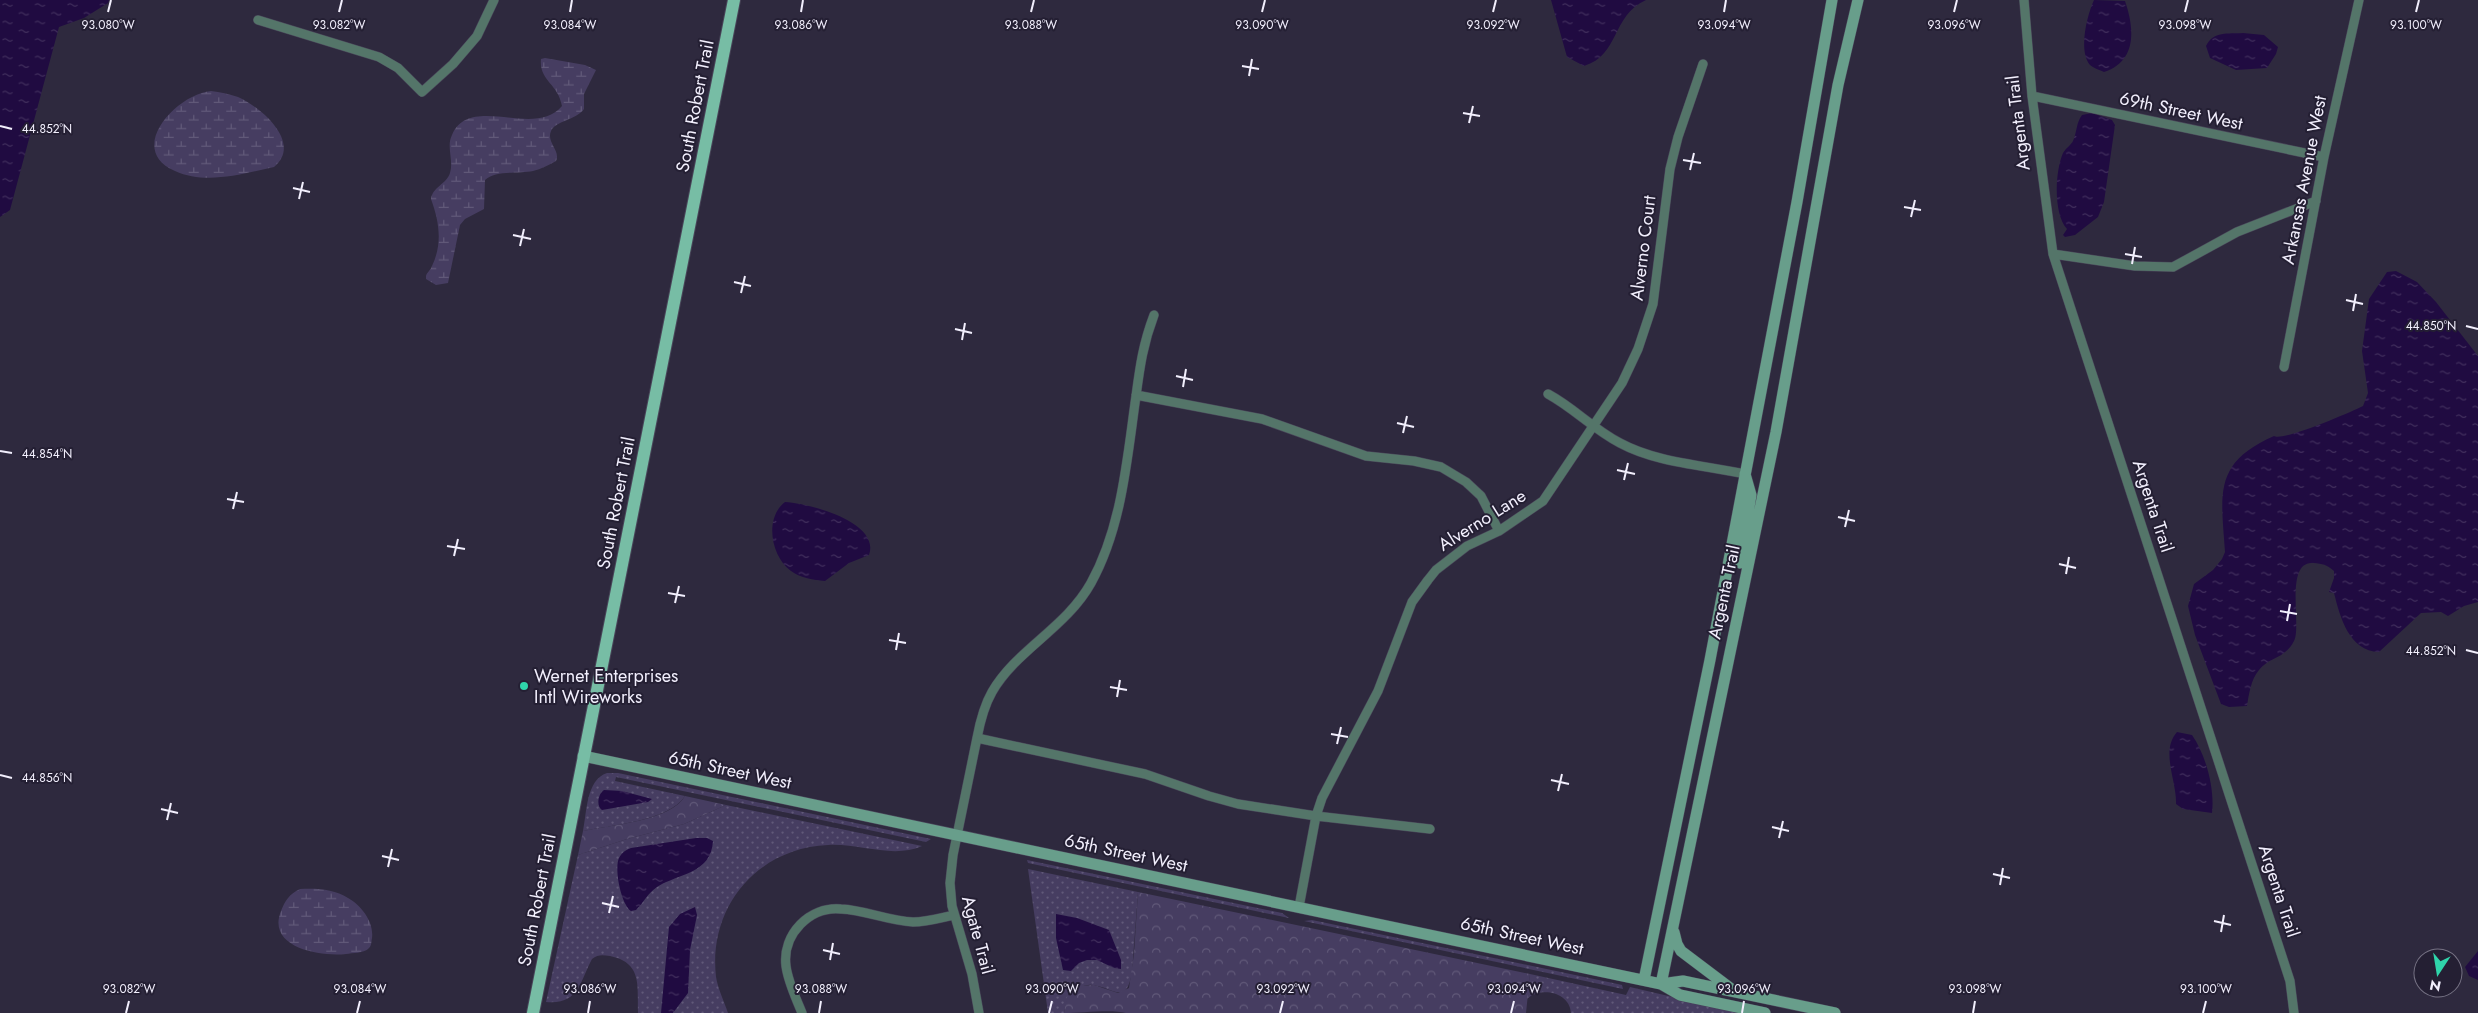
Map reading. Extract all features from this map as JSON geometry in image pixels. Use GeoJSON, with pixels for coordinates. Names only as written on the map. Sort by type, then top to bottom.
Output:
{"type":"FeatureCollection","features":[{"type":"Feature","properties":{"kind":"main road","name":"South Robert Trail"},"geometry":{"type":"LineString","coordinates":[[533,1013],[734,0]]}},
{"type":"Feature","properties":{"kind":"street"},"geometry":{"type":"LineString","coordinates":[[258,20],[379,58],[398,68],[422,92],[453,64],[477,36],[494,0]]}},
{"type":"Feature","properties":{"kind":"street","name":"Argenta Trail"},"geometry":{"type":"LineString","coordinates":[[1644,980],[1710,660],[1832,0]]}},
{"type":"Feature","properties":{"kind":"street","name":"Argenta Trail"},"geometry":{"type":"LineString","coordinates":[[1661,984],[1778,422],[1838,86],[1858,0]]}},
{"type":"Feature","properties":{"kind":"street","name":"Argenta Trail"},"geometry":{"type":"LineString","coordinates":[[2024,0],[2032,96],[2053,254],[2290,981],[2294,1013]]}},
{"type":"Feature","properties":{"kind":"street","name":"Arkansas Avenue West"},"geometry":{"type":"LineString","coordinates":[[2284,367],[2324,157],[2358,0]]}},
{"type":"Feature","properties":{"kind":"street","name":"Alverno Court"},"geometry":{"type":"LineString","coordinates":[[1594,427],[1614,398],[1629,370],[1653,304],[1659,270],[1670,169],[1680,129],[1703,64]]}},
{"type":"Feature","properties":{"kind":"street","name":"69th Street West"},"geometry":{"type":"LineString","coordinates":[[2032,96],[2324,157]]}},
{"type":"Feature","properties":{"kind":"street"},"geometry":{"type":"LineString","coordinates":[[2053,254],[2135,266],[2173,267],[2237,232],[2316,201]]}},
{"type":"Feature","properties":{"kind":"street","name":"Agate Trail"},"geometry":{"type":"LineString","coordinates":[[979,1013],[972,974],[954,915],[950,878],[977,738],[986,706],[997,684],[1014,665],[1062,622],[1077,604],[1098,568],[1116,520],[1136,395],[1140,357],[1154,316]]}},
{"type":"Feature","properties":{"kind":"street"},"geometry":{"type":"LineString","coordinates":[[1548,394],[1571,407],[1594,427],[1620,444],[1644,454],[1745,474],[1751,495],[1735,590],[1736,620]]}},
{"type":"Feature","properties":{"kind":"street"},"geometry":{"type":"LineString","coordinates":[[1136,395],[1262,419],[1366,456],[1414,461],[1441,467],[1466,482],[1481,496],[1499,530]]}},
{"type":"Feature","properties":{"kind":"street","name":"Alverno Lane"},"geometry":{"type":"LineString","coordinates":[[1299,907],[1316,816],[1334,772],[1378,691],[1412,602],[1436,570],[1467,546],[1499,530],[1543,501],[1594,427]]}},
{"type":"Feature","properties":{"kind":"street"},"geometry":{"type":"LineString","coordinates":[[977,738],[1145,774],[1238,804],[1316,816],[1430,829]]}},
{"type":"Feature","properties":{"kind":"street","name":"65th Street West"},"geometry":{"type":"LineString","coordinates":[[583,756],[1644,980],[1661,984],[1680,995],[1765,1013]]}},
{"type":"Feature","properties":{"kind":"street"},"geometry":{"type":"LineString","coordinates":[[802,1013],[788,974],[786,951],[793,933],[810,916],[820,911],[835,908],[913,922],[954,915]]}},
{"type":"Feature","properties":{"kind":"street"},"geometry":{"type":"LineString","coordinates":[[1675,924],[1675,939],[1679,949],[1735,992]]}},
{"type":"Feature","properties":{"kind":"street","name":"65th Street West"},"geometry":{"type":"LineString","coordinates":[[1661,984],[1683,981],[1835,1013]]}},
{"type":"Feature","properties":{"kind":"green space"},"geometry":{"type":"Polygon","coordinates":[[[545,58],[585,65],[596,70],[584,94],[584,109],[576,116],[557,125],[551,131],[550,139],[557,154],[556,161],[533,171],[495,175],[485,180],[484,209],[465,219],[460,225],[448,283],[436,285],[426,279],[438,249],[439,240],[438,224],[431,199],[434,191],[446,180],[450,173],[450,140],[452,135],[461,123],[473,117],[536,119],[550,115],[562,106],[557,92],[543,72],[541,59],[545,58]]]}},
{"type":"Feature","properties":{"kind":"green space"},"geometry":{"type":"Polygon","coordinates":[[[211,91],[238,97],[257,109],[276,127],[284,147],[282,158],[274,167],[249,173],[212,178],[187,175],[175,171],[161,161],[155,150],[155,137],[162,124],[171,112],[184,102],[198,94],[211,91]]]}},
{"type":"Feature","properties":{"kind":"green space"},"geometry":{"type":"Polygon","coordinates":[[[607,773],[618,773],[931,839],[926,842],[616,777],[615,781],[685,796],[666,811],[639,821],[583,831],[591,789],[600,777],[607,773]]]}},
{"type":"Feature","properties":{"kind":"green space"},"geometry":{"type":"Polygon","coordinates":[[[685,796],[726,805],[684,824],[627,839],[578,855],[583,831],[639,821],[654,816],[678,804],[685,796]]]}},
{"type":"Feature","properties":{"kind":"green space"},"geometry":{"type":"Polygon","coordinates":[[[726,805],[922,846],[911,850],[888,851],[828,845],[803,849],[780,857],[760,869],[743,886],[729,905],[720,927],[716,951],[716,977],[728,1013],[638,1013],[637,985],[633,970],[621,959],[603,955],[592,959],[581,983],[572,996],[557,1002],[546,1002],[578,855],[627,839],[684,824],[726,805]]]}},
{"type":"Feature","properties":{"kind":"green space"},"geometry":{"type":"Polygon","coordinates":[[[1027,860],[1282,913],[1289,918],[1028,863],[1027,860]]]}},
{"type":"Feature","properties":{"kind":"green space"},"geometry":{"type":"Polygon","coordinates":[[[1028,869],[1138,892],[1132,972],[1129,983],[1123,992],[1100,986],[1083,986],[1069,992],[1064,1013],[1048,1013],[1028,869]]]}},
{"type":"Feature","properties":{"kind":"green space"},"geometry":{"type":"Polygon","coordinates":[[[300,889],[331,891],[343,895],[358,905],[366,915],[371,926],[372,938],[369,948],[358,953],[335,955],[298,948],[288,942],[281,934],[278,924],[284,904],[293,893],[300,889]]]}},
{"type":"Feature","properties":{"kind":"green space"},"geometry":{"type":"Polygon","coordinates":[[[1138,892],[1530,974],[1526,1013],[1126,1013],[1105,1011],[1064,1013],[1067,997],[1076,986],[1094,985],[1118,993],[1129,988],[1134,954],[1138,892]]]}},
{"type":"Feature","properties":{"kind":"green space"},"geometry":{"type":"Polygon","coordinates":[[[1312,920],[1613,983],[1622,985],[1623,989],[1304,921],[1312,920]]]}},
{"type":"Feature","properties":{"kind":"green space"},"geometry":{"type":"Polygon","coordinates":[[[1530,974],[1626,995],[1630,987],[1741,1013],[1571,1013],[1566,1000],[1554,993],[1539,993],[1527,999],[1530,974]]]}},
{"type":"Feature","properties":{"kind":"water"},"geometry":{"type":"Polygon","coordinates":[[[0,0],[109,0],[108,3],[84,18],[59,27],[10,210],[0,217],[0,0]]]}},
{"type":"Feature","properties":{"kind":"water"},"geometry":{"type":"Polygon","coordinates":[[[1551,0],[1646,0],[1635,7],[1627,16],[1604,53],[1596,61],[1584,66],[1567,57],[1551,0]]]}},
{"type":"Feature","properties":{"kind":"water"},"geometry":{"type":"Polygon","coordinates":[[[2094,0],[2125,1],[2130,22],[2131,42],[2128,52],[2115,67],[2104,72],[2090,65],[2086,59],[2084,42],[2086,23],[2094,0]]]}},
{"type":"Feature","properties":{"kind":"water"},"geometry":{"type":"Polygon","coordinates":[[[2222,34],[2264,35],[2278,47],[2267,68],[2236,70],[2210,58],[2206,46],[2209,41],[2222,34]]]}},
{"type":"Feature","properties":{"kind":"water"},"geometry":{"type":"Polygon","coordinates":[[[2092,113],[2112,120],[2115,125],[2104,202],[2098,217],[2075,235],[2065,237],[2063,235],[2067,229],[2062,222],[2057,203],[2058,170],[2063,153],[2073,141],[2082,115],[2092,113]]]}},
{"type":"Feature","properties":{"kind":"water"},"geometry":{"type":"Polygon","coordinates":[[[2396,271],[2417,282],[2436,302],[2478,356],[2478,602],[2464,606],[2448,616],[2441,612],[2421,613],[2379,652],[2369,650],[2360,646],[2353,639],[2343,622],[2334,593],[2329,592],[2334,578],[2334,571],[2322,564],[2304,565],[2299,572],[2296,583],[2296,634],[2294,641],[2282,655],[2267,663],[2256,674],[2247,706],[2229,707],[2221,704],[2195,635],[2188,606],[2194,584],[2213,570],[2225,552],[2222,513],[2225,482],[2231,469],[2240,457],[2254,446],[2274,436],[2280,437],[2303,431],[2363,406],[2368,393],[2362,351],[2369,299],[2387,272],[2396,271]]]}},
{"type":"Feature","properties":{"kind":"water"},"geometry":{"type":"Polygon","coordinates":[[[785,502],[810,506],[840,516],[854,524],[864,533],[870,543],[869,555],[849,563],[825,581],[807,578],[791,571],[779,557],[775,547],[772,527],[778,509],[785,502]]]}},
{"type":"Feature","properties":{"kind":"water"},"geometry":{"type":"Polygon","coordinates":[[[2177,732],[2192,735],[2201,752],[2211,783],[2212,813],[2183,809],[2176,804],[2169,757],[2172,740],[2177,732]]]}},
{"type":"Feature","properties":{"kind":"water"},"geometry":{"type":"Polygon","coordinates":[[[604,790],[622,791],[652,799],[648,802],[602,810],[598,800],[604,790]]]}},
{"type":"Feature","properties":{"kind":"water"},"geometry":{"type":"Polygon","coordinates":[[[707,838],[713,841],[711,852],[706,860],[692,871],[657,887],[636,910],[631,911],[621,894],[618,878],[617,870],[621,854],[631,848],[707,838]]]}},
{"type":"Feature","properties":{"kind":"water"},"geometry":{"type":"Polygon","coordinates":[[[695,907],[697,915],[690,950],[688,993],[673,1013],[661,1013],[669,927],[680,914],[695,907]]]}},
{"type":"Feature","properties":{"kind":"water"},"geometry":{"type":"Polygon","coordinates":[[[1056,914],[1077,918],[1109,930],[1121,960],[1121,969],[1114,968],[1097,960],[1087,960],[1079,963],[1071,971],[1063,970],[1056,938],[1056,914]]]}},
{"type":"Feature","properties":{"kind":"water"},"geometry":{"type":"Polygon","coordinates":[[[2478,951],[2478,980],[2469,976],[2465,967],[2478,951]]]}},
{"type":"Feature","properties":{"kind":"place","name":"Wernet Enterprises Intl Wireworks"},"geometry":{"type":"Point","coordinates":[524,686]}}]}
